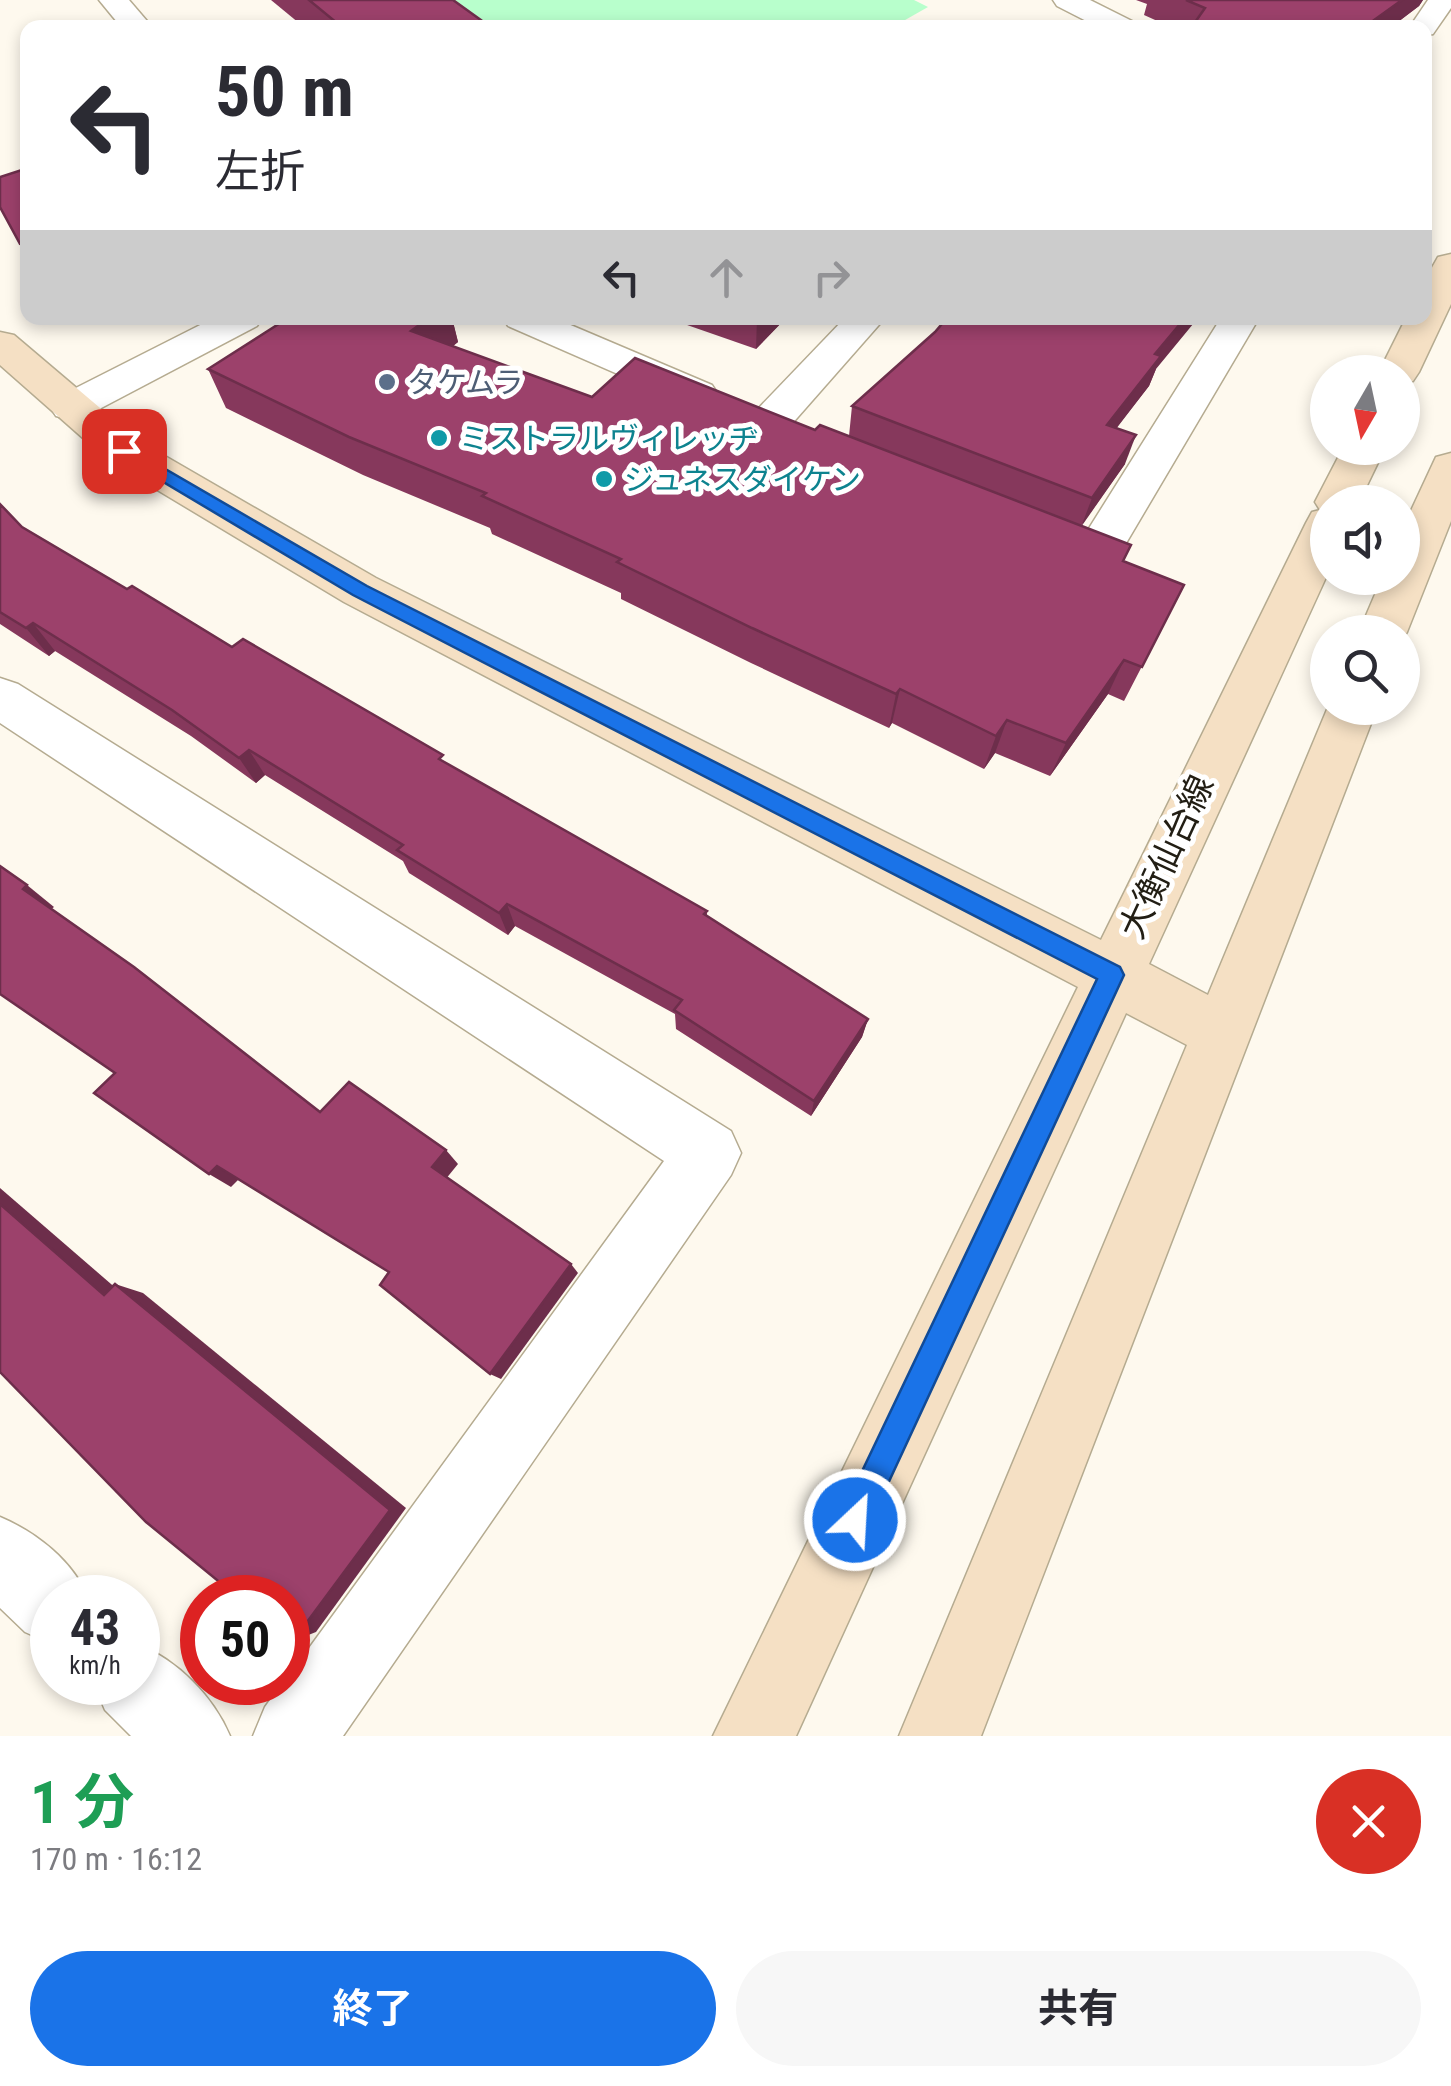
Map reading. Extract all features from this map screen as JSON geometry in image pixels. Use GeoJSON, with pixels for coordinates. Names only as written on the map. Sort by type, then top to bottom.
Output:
{"type":"FeatureCollection","features":[{"type":"Feature","properties":{"kind":"main road"},"geometry":{"type":"LineString","coordinates":[[1432,305],[1451,265]]}},
{"type":"Feature","properties":{"kind":"main road"},"geometry":{"type":"LineString","coordinates":[[1408,355],[1422,325]]}},
{"type":"Feature","properties":{"kind":"main road"},"geometry":{"type":"LineString","coordinates":[[0,344],[124,451],[360,590],[1222,1033]]}},
{"type":"Feature","properties":{"kind":"main road"},"geometry":{"type":"LineString","coordinates":[[1390,615],[1451,467]]}},
{"type":"Feature","properties":{"kind":"main road","name":"大衡仙台線"},"geometry":{"type":"LineString","coordinates":[[754,1736],[1310,561]]}},
{"type":"Feature","properties":{"kind":"main road"},"geometry":{"type":"LineString","coordinates":[[940,1736],[1345,725]]}},
{"type":"Feature","properties":{"kind":"street"},"geometry":{"type":"LineString","coordinates":[[113,0],[132,20]]}},
{"type":"Feature","properties":{"kind":"street"},"geometry":{"type":"LineString","coordinates":[[1067,0],[1108,20]]}},
{"type":"Feature","properties":{"kind":"street"},"geometry":{"type":"LineString","coordinates":[[71,407],[229,325]]}},
{"type":"Feature","properties":{"kind":"street"},"geometry":{"type":"LineString","coordinates":[[538,325],[786,431],[861,325]]}},
{"type":"Feature","properties":{"kind":"street"},"geometry":{"type":"LineString","coordinates":[[1005,519],[1096,555],[1236,325]]}},
{"type":"Feature","properties":{"kind":"street"},"geometry":{"type":"LineString","coordinates":[[0,698],[708,1153],[294,1736]]}},
{"type":"Feature","properties":{"kind":"street"},"geometry":{"type":"LineString","coordinates":[[0,1555],[30,1584]]}},
{"type":"Feature","properties":{"kind":"street"},"geometry":{"type":"LineString","coordinates":[[156,1705],[188,1736]]}},
{"type":"Feature","properties":{"kind":"green space"},"geometry":{"type":"Polygon","coordinates":[[[454,0],[914,0],[928,7],[905,20],[483,20],[454,0]]]}},
{"type":"Feature","properties":{"kind":"building"},"geometry":{"type":"Polygon","coordinates":[[[309,0],[453,0],[481,20],[333,20],[309,0]]]}},
{"type":"Feature","properties":{"kind":"building"},"geometry":{"type":"Polygon","coordinates":[[[1186,0],[1402,0],[1374,20],[1197,20],[1205,8],[1186,0]]]}},
{"type":"Feature","properties":{"kind":"building"},"geometry":{"type":"Polygon","coordinates":[[[20,171],[20,244],[0,207],[0,177],[20,171]]]}},
{"type":"Feature","properties":{"kind":"building"},"geometry":{"type":"Polygon","coordinates":[[[277,325],[419,325],[411,331],[592,397],[635,358],[815,430],[820,425],[1131,545],[1123,561],[1184,585],[1142,667],[1124,660],[1066,743],[1007,720],[996,736],[900,689],[896,694],[752,628],[617,562],[621,559],[482,496],[486,493],[349,437],[208,369],[277,325]]]}},
{"type":"Feature","properties":{"kind":"building"},"geometry":{"type":"Polygon","coordinates":[[[941,325],[1179,325],[1155,354],[1161,356],[1107,425],[1136,435],[1092,498],[852,406],[941,325]]]}},
{"type":"Feature","properties":{"kind":"building"},"geometry":{"type":"Polygon","coordinates":[[[0,504],[22,527],[127,589],[132,586],[232,647],[243,639],[443,755],[439,759],[707,911],[704,914],[868,1019],[814,1101],[674,1010],[682,1000],[507,904],[499,913],[397,850],[403,845],[249,750],[239,758],[172,710],[33,623],[26,628],[0,612],[0,504]]]}},
{"type":"Feature","properties":{"kind":"building"},"geometry":{"type":"Polygon","coordinates":[[[0,866],[27,885],[23,889],[134,967],[320,1112],[349,1082],[446,1150],[432,1167],[571,1264],[490,1374],[380,1285],[389,1272],[217,1166],[209,1174],[94,1093],[115,1073],[0,994],[0,866]]]}},
{"type":"Feature","properties":{"kind":"building"},"geometry":{"type":"Polygon","coordinates":[[[0,1204],[104,1295],[115,1284],[390,1510],[310,1618],[310,1575],[211,1575],[146,1522],[0,1372],[0,1204]]]}},
{"type":"Feature","properties":{"kind":"place","name":"タケムラ"},"geometry":{"type":"Point","coordinates":[387,382]}},
{"type":"Feature","properties":{"kind":"place","name":"ミストラルヴィレッヂ"},"geometry":{"type":"Point","coordinates":[439,438]}},
{"type":"Feature","properties":{"kind":"place","name":"ジュネスダイケン"},"geometry":{"type":"Point","coordinates":[604,479]}},
{"type":"Feature","properties":{"kind":"route"},"geometry":{"type":"LineString","coordinates":[[124,451],[360,590],[1112,975],[855,1520]]}}]}
